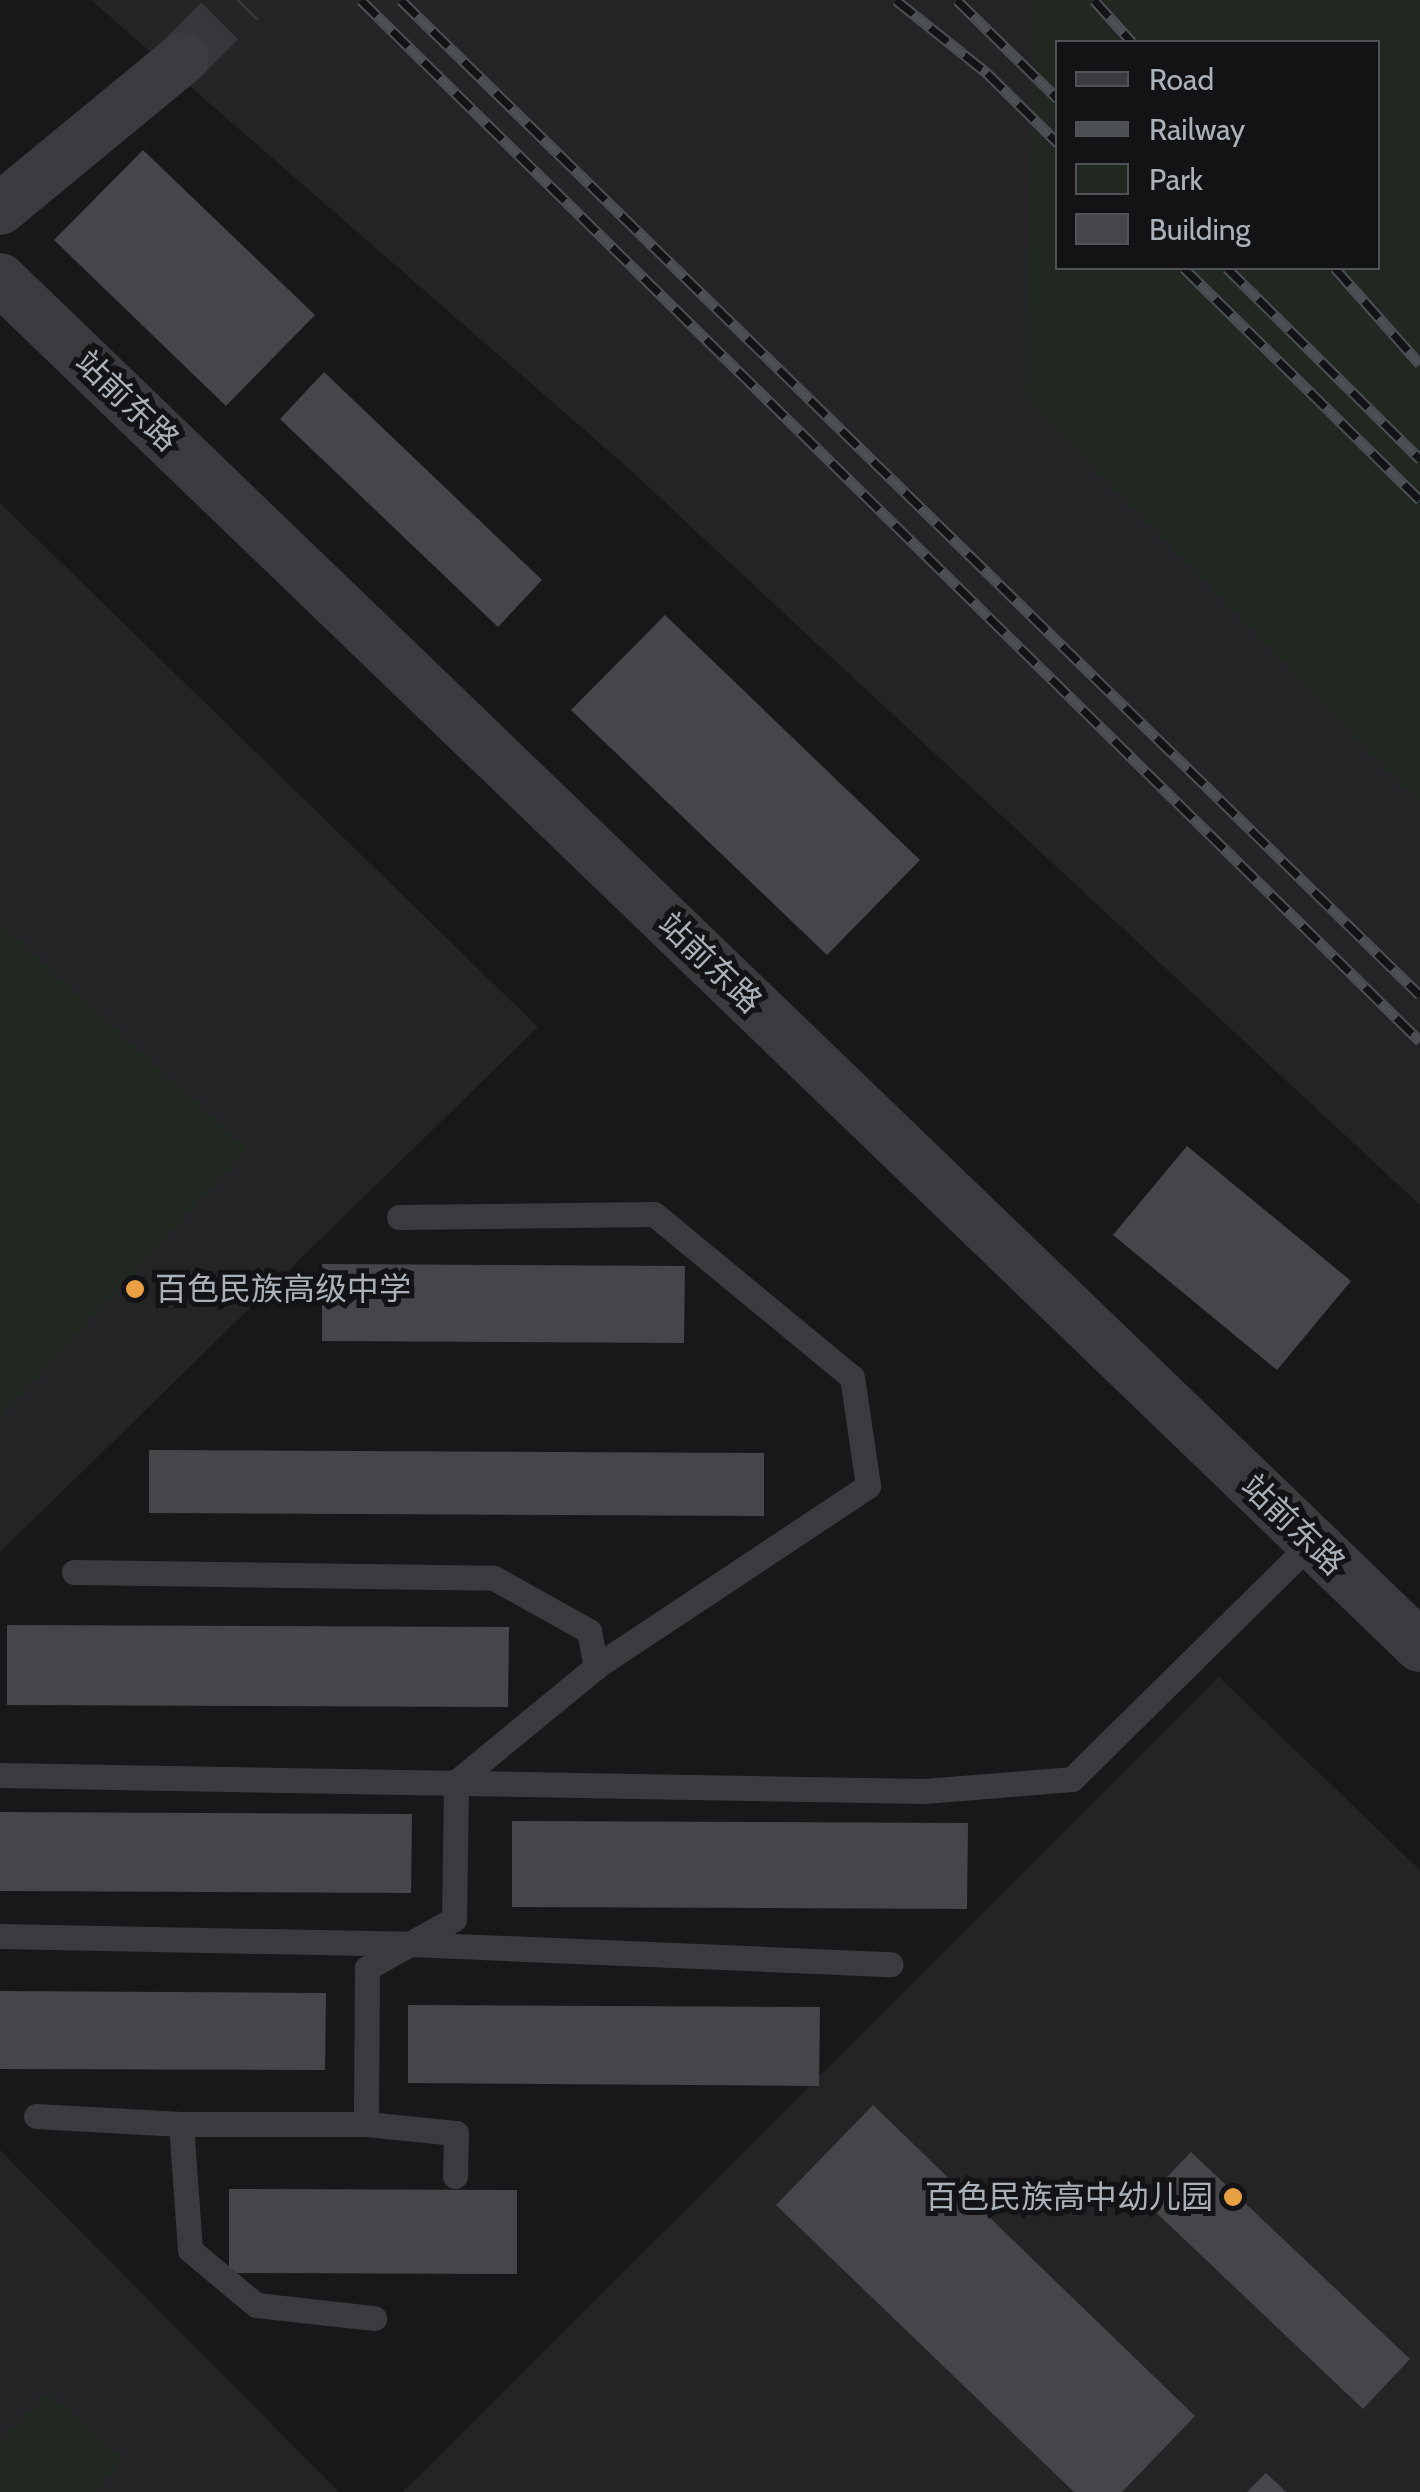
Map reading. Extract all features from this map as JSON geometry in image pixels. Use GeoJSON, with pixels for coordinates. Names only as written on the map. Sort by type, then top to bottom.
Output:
{"type":"FeatureCollection","features":[{"type":"Feature","properties":{"kind":"street"},"geometry":{"type":"LineString","coordinates":[[0,209],[182,58]]}},
{"type":"Feature","properties":{"kind":"street","name":"站前东路"},"geometry":{"type":"LineString","coordinates":[[0,279],[1420,1646]]}},
{"type":"Feature","properties":{"kind":"lane"},"geometry":{"type":"LineString","coordinates":[[366,2124],[368,1968],[454,1919],[456,1782],[596,1666],[868,1486],[852,1376],[654,1214],[399,1217]]}},
{"type":"Feature","properties":{"kind":"lane"},"geometry":{"type":"LineString","coordinates":[[0,1776],[924,1791],[1072,1779],[1312,1542]]}},
{"type":"Feature","properties":{"kind":"lane"},"geometry":{"type":"LineString","coordinates":[[74,1572],[494,1578],[590,1631],[596,1666]]}},
{"type":"Feature","properties":{"kind":"lane"},"geometry":{"type":"LineString","coordinates":[[0,1936],[409,1944],[891,1964]]}},
{"type":"Feature","properties":{"kind":"lane"},"geometry":{"type":"LineString","coordinates":[[36,2116],[182,2124],[366,2124],[456,2133],[455,2176]]}},
{"type":"Feature","properties":{"kind":"lane"},"geometry":{"type":"LineString","coordinates":[[182,2124],[190,2250],[256,2305],[374,2318]]}},
{"type":"Feature","properties":{"kind":"shaded area"},"geometry":{"type":"Polygon","coordinates":[[[91,0],[1292,0],[1055,40],[1055,270],[1380,270],[1420,178],[1420,1205],[627,467],[91,0]]]}},
{"type":"Feature","properties":{"kind":"shaded area","name":"百色民族高级中学"},"geometry":{"type":"Polygon","coordinates":[[[0,503],[538,1027],[0,1552],[0,503]]]}},
{"type":"Feature","properties":{"kind":"shaded area"},"geometry":{"type":"Polygon","coordinates":[[[1219,1677],[1420,1870],[1420,2492],[403,2492],[1219,1677]]]}},
{"type":"Feature","properties":{"kind":"shaded area"},"geometry":{"type":"Polygon","coordinates":[[[0,2150],[339,2492],[0,2492],[0,2150]]]}},
{"type":"Feature","properties":{"kind":"green space"},"geometry":{"type":"Polygon","coordinates":[[[1033,0],[1420,0],[1420,803],[1026,397],[1033,0]]]}},
{"type":"Feature","properties":{"kind":"green space"},"geometry":{"type":"Polygon","coordinates":[[[0,924],[247,1149],[0,1417],[0,924]]]}},
{"type":"Feature","properties":{"kind":"green space"},"geometry":{"type":"Polygon","coordinates":[[[49,2392],[123,2461],[94,2492],[0,2492],[0,2443],[49,2392]]]}},
{"type":"Feature","properties":{"kind":"building"},"geometry":{"type":"Polygon","coordinates":[[[143,150],[315,315],[226,406],[54,240],[143,150]]]}},
{"type":"Feature","properties":{"kind":"building"},"geometry":{"type":"Polygon","coordinates":[[[324,372],[542,580],[498,627],[280,419],[324,372]]]}},
{"type":"Feature","properties":{"kind":"building"},"geometry":{"type":"Polygon","coordinates":[[[665,615],[920,860],[827,955],[571,710],[665,615]]]}},
{"type":"Feature","properties":{"kind":"building"},"geometry":{"type":"Polygon","coordinates":[[[1187,1146],[1351,1281],[1277,1370],[1113,1235],[1187,1146]]]}},
{"type":"Feature","properties":{"kind":"building"},"geometry":{"type":"Polygon","coordinates":[[[322,1264],[685,1266],[684,1343],[322,1341],[322,1264]]]}},
{"type":"Feature","properties":{"kind":"building"},"geometry":{"type":"Polygon","coordinates":[[[149,1450],[764,1453],[764,1516],[149,1513],[149,1450]]]}},
{"type":"Feature","properties":{"kind":"building"},"geometry":{"type":"Polygon","coordinates":[[[7,1625],[509,1627],[508,1707],[7,1705],[7,1625]]]}},
{"type":"Feature","properties":{"kind":"building"},"geometry":{"type":"Polygon","coordinates":[[[0,1812],[412,1814],[411,1893],[0,1891],[0,1812]]]}},
{"type":"Feature","properties":{"kind":"building"},"geometry":{"type":"Polygon","coordinates":[[[512,1821],[968,1823],[967,1909],[512,1907],[512,1821]]]}},
{"type":"Feature","properties":{"kind":"building"},"geometry":{"type":"Polygon","coordinates":[[[0,1991],[326,1993],[325,2070],[0,2069],[0,1991]]]}},
{"type":"Feature","properties":{"kind":"building"},"geometry":{"type":"Polygon","coordinates":[[[408,2005],[820,2007],[819,2086],[408,2083],[408,2005]]]}},
{"type":"Feature","properties":{"kind":"building"},"geometry":{"type":"Polygon","coordinates":[[[873,2105],[1195,2416],[1122,2492],[1074,2492],[776,2205],[873,2105]]]}},
{"type":"Feature","properties":{"kind":"building"},"geometry":{"type":"Polygon","coordinates":[[[1191,2152],[1410,2359],[1363,2409],[1144,2201],[1191,2152]]]}},
{"type":"Feature","properties":{"kind":"building"},"geometry":{"type":"Polygon","coordinates":[[[229,2189],[517,2190],[517,2274],[229,2273],[229,2189]]]}},
{"type":"Feature","properties":{"kind":"building"},"geometry":{"type":"Polygon","coordinates":[[[1266,2473],[1286,2492],[1247,2492],[1266,2473]]]}},
{"type":"Feature","properties":{"kind":"tunnel"},"geometry":{"type":"LineString","coordinates":[[183,58],[240,0]]}},
{"type":"Feature","properties":{"kind":"railway"},"geometry":{"type":"LineString","coordinates":[[361,0],[1420,1041]]}},
{"type":"Feature","properties":{"kind":"railway"},"geometry":{"type":"LineString","coordinates":[[401,0],[1420,995]]}},
{"type":"Feature","properties":{"kind":"railway"},"geometry":{"type":"LineString","coordinates":[[896,0],[987,73],[1055,140]]}},
{"type":"Feature","properties":{"kind":"railway"},"geometry":{"type":"LineString","coordinates":[[957,0],[1055,96]]}},
{"type":"Feature","properties":{"kind":"railway"},"geometry":{"type":"LineString","coordinates":[[1094,0],[1130,40]]}},
{"type":"Feature","properties":{"kind":"railway"},"geometry":{"type":"LineString","coordinates":[[1186,270],[1420,500]]}},
{"type":"Feature","properties":{"kind":"railway"},"geometry":{"type":"LineString","coordinates":[[1229,270],[1420,459]]}},
{"type":"Feature","properties":{"kind":"railway"},"geometry":{"type":"LineString","coordinates":[[1337,270],[1420,364]]}},
{"type":"Feature","properties":{"kind":"place","name":"百色民族高级中学"},"geometry":{"type":"Point","coordinates":[135,1289]}},
{"type":"Feature","properties":{"kind":"place","name":"百色民族高中幼儿园"},"geometry":{"type":"Point","coordinates":[1233,2197]}}]}
